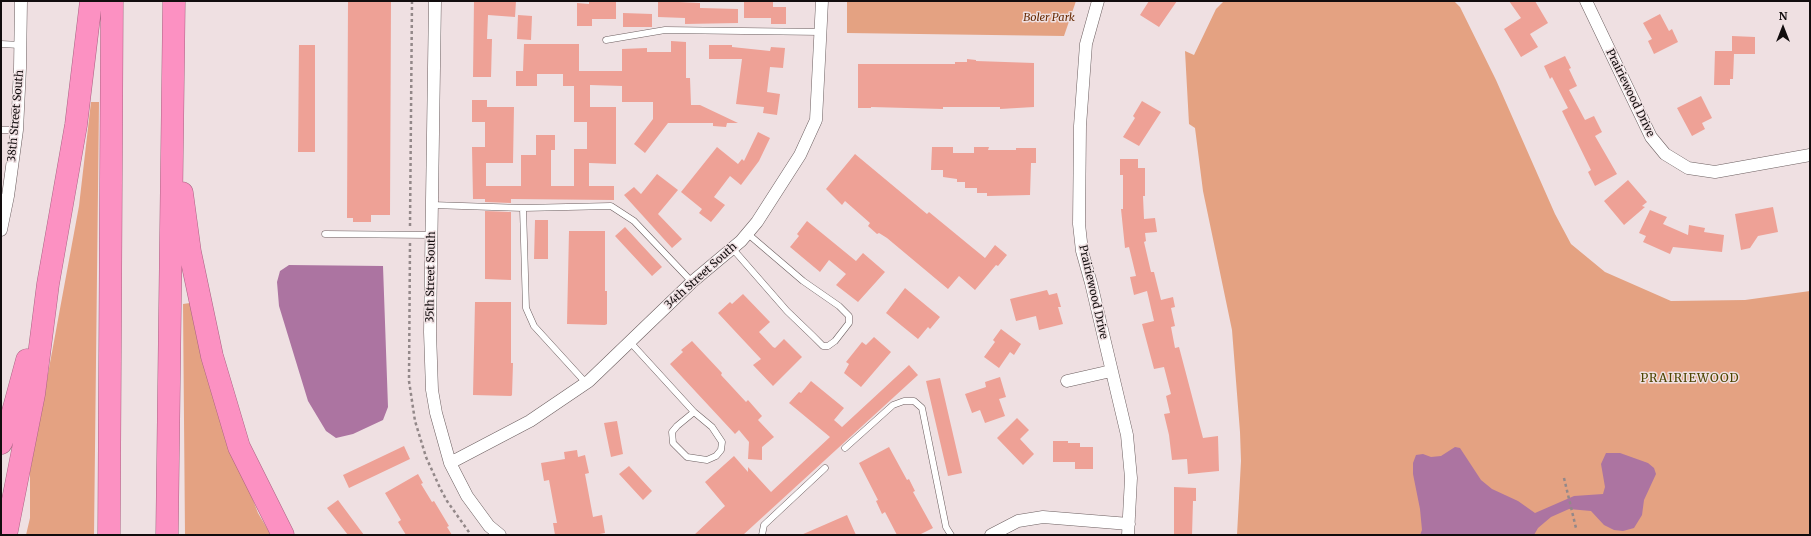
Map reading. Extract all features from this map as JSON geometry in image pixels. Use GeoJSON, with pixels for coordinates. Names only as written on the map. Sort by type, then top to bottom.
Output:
{"type":"FeatureCollection","features":[{"type":"Feature","properties":{"kind":"highway"},"geometry":{"type":"LineString","coordinates":[[6,535],[34,394],[48,284],[76,124],[91,1]]}},
{"type":"Feature","properties":{"kind":"highway"},"geometry":{"type":"LineString","coordinates":[[109,535],[112,1]]}},
{"type":"Feature","properties":{"kind":"highway"},"geometry":{"type":"LineString","coordinates":[[166,535],[174,1]]}},
{"type":"Feature","properties":{"kind":"highway"},"geometry":{"type":"LineString","coordinates":[[172,124],[190,252],[212,356],[239,447],[283,535]]}},
{"type":"Feature","properties":{"kind":"highway"},"geometry":{"type":"LineString","coordinates":[[1,442],[11,419],[48,284]]}},
{"type":"Feature","properties":{"kind":"street","name":"38th Street South"},"geometry":{"type":"LineString","coordinates":[[1,230],[8,196],[17,130],[21,1]]}},
{"type":"Feature","properties":{"kind":"street","name":"35th Street South"},"geometry":{"type":"LineString","coordinates":[[435,1],[430,332],[432,384],[436,413],[450,464],[467,496],[489,526],[500,535]]}},
{"type":"Feature","properties":{"kind":"street","name":"34th Street South"},"geometry":{"type":"LineString","coordinates":[[450,464],[530,422],[586,383],[692,282],[748,234],[758,222],[800,154],[816,120],[822,1]]}},
{"type":"Feature","properties":{"kind":"street","name":"Prairiewood Drive"},"geometry":{"type":"LineString","coordinates":[[1098,1],[1086,44],[1080,126],[1079,224],[1082,251],[1127,435],[1131,478],[1128,530]]}},
{"type":"Feature","properties":{"kind":"street","name":"Prairiewood Drive"},"geometry":{"type":"LineString","coordinates":[[1586,1],[1651,137],[1665,154],[1688,168],[1716,172],[1810,155]]}},
{"type":"Feature","properties":{"kind":"street"},"geometry":{"type":"LineString","coordinates":[[1067,381],[1111,371]]}},
{"type":"Feature","properties":{"kind":"street"},"geometry":{"type":"LineString","coordinates":[[991,535],[1018,521],[1043,517],[1128,530]]}},
{"type":"Feature","properties":{"kind":"lane"},"geometry":{"type":"LineString","coordinates":[[606,40],[665,30],[821,32]]}},
{"type":"Feature","properties":{"kind":"lane"},"geometry":{"type":"LineString","coordinates":[[1,44],[20,45]]}},
{"type":"Feature","properties":{"kind":"lane"},"geometry":{"type":"LineString","coordinates":[[1,130],[17,130]]}},
{"type":"Feature","properties":{"kind":"lane"},"geometry":{"type":"LineString","coordinates":[[432,205],[523,208],[611,206],[634,220],[692,282]]}},
{"type":"Feature","properties":{"kind":"lane"},"geometry":{"type":"LineString","coordinates":[[523,208],[526,308],[534,326],[586,383]]}},
{"type":"Feature","properties":{"kind":"lane"},"geometry":{"type":"LineString","coordinates":[[325,234],[432,235]]}},
{"type":"Feature","properties":{"kind":"lane"},"geometry":{"type":"LineString","coordinates":[[732,248],[787,311],[824,346],[828,346],[835,341],[849,323],[850,316],[840,306],[803,281],[748,234]]}},
{"type":"Feature","properties":{"kind":"lane"},"geometry":{"type":"LineString","coordinates":[[630,342],[694,412],[712,427],[722,442],[721,450],[716,456],[707,460],[687,458],[673,443],[672,432],[694,412]]}},
{"type":"Feature","properties":{"kind":"lane"},"geometry":{"type":"LineString","coordinates":[[845,448],[893,404],[904,401],[914,401],[922,408],[946,527],[951,535]]}},
{"type":"Feature","properties":{"kind":"lane"},"geometry":{"type":"LineString","coordinates":[[762,535],[764,525],[825,468]]}},
{"type":"Feature","properties":{"kind":"path"},"geometry":{"type":"LineString","coordinates":[[412,1],[408,360],[411,403],[414,422],[426,457],[440,488],[447,501],[471,535]]}},
{"type":"Feature","properties":{"kind":"path"},"geometry":{"type":"LineString","coordinates":[[1564,478],[1576,528]]}},
{"type":"Feature","properties":{"kind":"green space","name":"Boler Park"},"geometry":{"type":"Polygon","coordinates":[[[847,1],[1076,1],[1064,36],[847,33],[847,1]]]}},
{"type":"Feature","properties":{"kind":"green space"},"geometry":{"type":"Polygon","coordinates":[[[1224,1],[1454,1],[1460,7],[1496,80],[1555,214],[1571,244],[1605,272],[1671,301],[1745,300],[1810,291],[1810,535],[1237,535],[1241,461],[1232,330],[1203,191],[1195,128],[1189,124],[1185,51],[1194,55],[1216,9],[1224,1]]]}},
{"type":"Feature","properties":{"kind":"green space"},"geometry":{"type":"Polygon","coordinates":[[[91,102],[99,102],[94,535],[26,535],[30,518],[30,471],[79,206],[91,102]]]}},
{"type":"Feature","properties":{"kind":"green space"},"geometry":{"type":"Polygon","coordinates":[[[190,303],[233,448],[258,513],[271,535],[185,535],[183,304],[190,303]]]}},
{"type":"Feature","properties":{"kind":"shaded area"},"geometry":{"type":"Polygon","coordinates":[[[289,265],[383,266],[388,407],[383,420],[353,434],[336,438],[326,431],[308,401],[279,306],[277,282],[280,271],[289,265]]]}},
{"type":"Feature","properties":{"kind":"shaded area"},"geometry":{"type":"Polygon","coordinates":[[[1455,447],[1460,448],[1481,480],[1492,489],[1518,501],[1535,513],[1574,496],[1603,494],[1605,487],[1601,464],[1606,453],[1620,453],[1648,463],[1654,468],[1656,474],[1644,500],[1642,515],[1634,528],[1623,531],[1614,530],[1604,525],[1591,511],[1569,509],[1551,517],[1538,528],[1534,535],[1420,535],[1422,530],[1420,509],[1413,474],[1413,463],[1416,455],[1423,454],[1431,457],[1441,456],[1455,447]]]}},
{"type":"Feature","properties":{"kind":"building"},"geometry":{"type":"Polygon","coordinates":[[[348,1],[391,1],[390,215],[371,215],[371,222],[353,222],[353,218],[347,218],[348,1]]]}},
{"type":"Feature","properties":{"kind":"building"},"geometry":{"type":"Polygon","coordinates":[[[474,1],[516,1],[515,17],[488,15],[487,39],[492,39],[491,77],[473,77],[474,1]]]}},
{"type":"Feature","properties":{"kind":"building"},"geometry":{"type":"Polygon","coordinates":[[[589,1],[616,1],[616,19],[592,19],[592,26],[577,26],[577,3],[589,4],[589,1]]]}},
{"type":"Feature","properties":{"kind":"building"},"geometry":{"type":"Polygon","coordinates":[[[658,1],[700,3],[700,8],[738,9],[738,23],[685,24],[685,18],[658,17],[658,1]]]}},
{"type":"Feature","properties":{"kind":"building"},"geometry":{"type":"Polygon","coordinates":[[[744,1],[773,1],[773,7],[786,7],[786,24],[771,24],[771,18],[744,18],[744,1]]]}},
{"type":"Feature","properties":{"kind":"building"},"geometry":{"type":"Polygon","coordinates":[[[1149,1],[1177,1],[1159,27],[1140,15],[1149,1]]]}},
{"type":"Feature","properties":{"kind":"building"},"geometry":{"type":"Polygon","coordinates":[[[1509,1],[1535,1],[1548,23],[1530,34],[1538,47],[1521,57],[1504,29],[1521,18],[1509,1]]]}},
{"type":"Feature","properties":{"kind":"building"},"geometry":{"type":"Polygon","coordinates":[[[623,13],[652,14],[652,27],[623,27],[623,13]]]}},
{"type":"Feature","properties":{"kind":"building"},"geometry":{"type":"Polygon","coordinates":[[[1660,14],[1669,31],[1672,29],[1678,42],[1654,54],[1648,41],[1652,39],[1643,23],[1660,14]]]}},
{"type":"Feature","properties":{"kind":"building"},"geometry":{"type":"Polygon","coordinates":[[[518,15],[532,16],[531,40],[517,39],[518,15]]]}},
{"type":"Feature","properties":{"kind":"building"},"geometry":{"type":"Polygon","coordinates":[[[1732,36],[1755,37],[1755,54],[1734,54],[1733,79],[1730,79],[1730,85],[1714,85],[1715,51],[1732,51],[1732,36]]]}},
{"type":"Feature","properties":{"kind":"building"},"geometry":{"type":"Polygon","coordinates":[[[671,41],[686,42],[686,78],[690,78],[691,105],[700,105],[738,123],[727,123],[726,127],[713,126],[713,123],[668,123],[645,153],[634,144],[653,119],[653,102],[622,102],[622,86],[590,85],[590,107],[616,107],[616,164],[589,163],[589,186],[614,186],[614,200],[511,199],[511,203],[485,202],[485,199],[473,199],[472,147],[485,147],[485,122],[472,122],[472,100],[487,100],[487,107],[514,107],[513,163],[486,163],[486,186],[521,186],[521,155],[536,155],[536,135],[555,135],[555,150],[551,150],[551,186],[574,186],[574,149],[587,149],[587,122],[574,122],[574,86],[563,86],[563,74],[537,74],[537,86],[516,86],[516,71],[523,71],[524,44],[579,44],[579,71],[622,71],[622,49],[647,48],[647,52],[671,52],[671,41]]]}},
{"type":"Feature","properties":{"kind":"building"},"geometry":{"type":"Polygon","coordinates":[[[299,45],[315,45],[315,152],[298,152],[299,45]]]}},
{"type":"Feature","properties":{"kind":"building"},"geometry":{"type":"Polygon","coordinates":[[[709,45],[732,45],[732,47],[770,51],[771,47],[785,48],[783,68],[770,67],[767,92],[780,94],[777,115],[763,113],[764,107],[736,104],[742,59],[709,59],[709,45]]]}},
{"type":"Feature","properties":{"kind":"building"},"geometry":{"type":"Polygon","coordinates":[[[1565,56],[1577,86],[1569,90],[1585,120],[1594,116],[1602,132],[1595,136],[1617,174],[1595,186],[1588,172],[1591,170],[1562,111],[1568,108],[1552,77],[1550,79],[1544,66],[1565,56]]]}},
{"type":"Feature","properties":{"kind":"building"},"geometry":{"type":"Polygon","coordinates":[[[967,59],[976,61],[1034,63],[1034,107],[1000,109],[1000,107],[943,107],[943,109],[858,108],[858,64],[955,64],[955,62],[967,62],[967,59]]]}},
{"type":"Feature","properties":{"kind":"building"},"geometry":{"type":"Polygon","coordinates":[[[1701,96],[1712,118],[1702,123],[1705,129],[1692,136],[1677,108],[1701,96]]]}},
{"type":"Feature","properties":{"kind":"building"},"geometry":{"type":"Polygon","coordinates":[[[1142,101],[1161,112],[1139,146],[1123,137],[1135,118],[1133,116],[1142,101]]]}},
{"type":"Feature","properties":{"kind":"building"},"geometry":{"type":"Polygon","coordinates":[[[758,132],[770,138],[759,161],[741,185],[730,176],[714,197],[725,205],[711,222],[699,213],[702,209],[681,192],[717,147],[738,164],[742,159],[744,161],[758,132]]]}},
{"type":"Feature","properties":{"kind":"building"},"geometry":{"type":"Polygon","coordinates":[[[932,147],[953,147],[953,153],[974,153],[974,147],[989,147],[988,150],[1036,148],[1036,163],[1031,163],[1030,195],[987,196],[987,193],[977,193],[977,188],[965,188],[965,182],[957,182],[957,179],[943,177],[943,170],[931,170],[932,147]]]}},
{"type":"Feature","properties":{"kind":"building"},"geometry":{"type":"Polygon","coordinates":[[[855,154],[927,214],[929,212],[985,258],[995,245],[1007,255],[998,266],[996,265],[975,290],[959,276],[948,289],[887,238],[879,233],[877,234],[868,226],[870,223],[845,201],[842,205],[826,189],[855,154]]]}},
{"type":"Feature","properties":{"kind":"building"},"geometry":{"type":"Polygon","coordinates":[[[1120,159],[1138,159],[1138,168],[1145,168],[1145,196],[1143,196],[1144,219],[1155,218],[1157,232],[1145,233],[1146,241],[1144,242],[1151,272],[1154,272],[1161,300],[1173,297],[1175,307],[1171,308],[1175,326],[1171,327],[1175,348],[1179,347],[1203,438],[1218,436],[1219,471],[1188,474],[1187,459],[1172,460],[1169,435],[1164,414],[1170,413],[1166,396],[1171,394],[1164,367],[1154,369],[1142,324],[1154,321],[1147,291],[1134,295],[1130,277],[1136,276],[1129,247],[1125,248],[1121,209],[1123,209],[1123,175],[1120,175],[1120,159]]]}},
{"type":"Feature","properties":{"kind":"building"},"geometry":{"type":"Polygon","coordinates":[[[657,174],[678,190],[658,214],[682,239],[672,248],[624,195],[634,187],[641,194],[657,174]]]}},
{"type":"Feature","properties":{"kind":"building"},"geometry":{"type":"Polygon","coordinates":[[[1628,180],[1647,202],[1642,206],[1645,207],[1624,225],[1604,201],[1628,180]]]}},
{"type":"Feature","properties":{"kind":"building"},"geometry":{"type":"Polygon","coordinates":[[[1773,207],[1778,232],[1758,236],[1750,248],[1741,250],[1735,214],[1773,207]]]}},
{"type":"Feature","properties":{"kind":"building"},"geometry":{"type":"Polygon","coordinates":[[[1650,210],[1667,217],[1663,224],[1688,235],[1689,225],[1705,228],[1704,232],[1724,235],[1722,252],[1673,247],[1670,254],[1643,242],[1646,236],[1639,233],[1650,210]]]}},
{"type":"Feature","properties":{"kind":"building"},"geometry":{"type":"Polygon","coordinates":[[[485,211],[511,212],[511,280],[485,279],[485,211]]]}},
{"type":"Feature","properties":{"kind":"building"},"geometry":{"type":"Polygon","coordinates":[[[535,220],[548,220],[548,259],[534,259],[535,220]]]}},
{"type":"Feature","properties":{"kind":"building"},"geometry":{"type":"Polygon","coordinates":[[[807,221],[856,261],[863,253],[885,272],[858,302],[836,285],[846,274],[829,260],[820,272],[790,247],[799,236],[797,234],[807,221]]]}},
{"type":"Feature","properties":{"kind":"building"},"geometry":{"type":"Polygon","coordinates":[[[625,227],[662,267],[652,276],[615,236],[625,227]]]}},
{"type":"Feature","properties":{"kind":"building"},"geometry":{"type":"Polygon","coordinates":[[[569,231],[605,231],[605,291],[607,291],[607,324],[605,325],[567,324],[569,231]]]}},
{"type":"Feature","properties":{"kind":"building"},"geometry":{"type":"Polygon","coordinates":[[[905,288],[940,317],[930,329],[928,327],[918,339],[886,313],[905,288]]]}},
{"type":"Feature","properties":{"kind":"building"},"geometry":{"type":"Polygon","coordinates":[[[1047,290],[1049,295],[1057,293],[1061,307],[1058,307],[1063,324],[1039,330],[1036,316],[1016,321],[1010,299],[1047,290]]]}},
{"type":"Feature","properties":{"kind":"building"},"geometry":{"type":"Polygon","coordinates":[[[743,294],[770,322],[759,332],[773,347],[775,348],[784,339],[802,357],[773,386],[753,365],[761,359],[718,313],[730,302],[732,304],[743,294]]]}},
{"type":"Feature","properties":{"kind":"building"},"geometry":{"type":"Polygon","coordinates":[[[475,302],[511,302],[511,363],[513,363],[511,396],[473,395],[475,302]]]}},
{"type":"Feature","properties":{"kind":"building"},"geometry":{"type":"Polygon","coordinates":[[[1001,329],[1021,344],[1014,355],[1010,352],[999,368],[984,357],[995,342],[993,340],[1001,329]]]}},
{"type":"Feature","properties":{"kind":"building"},"geometry":{"type":"Polygon","coordinates":[[[874,337],[891,352],[861,387],[844,373],[849,364],[846,362],[862,342],[866,345],[874,337]]]}},
{"type":"Feature","properties":{"kind":"building"},"geometry":{"type":"Polygon","coordinates":[[[692,341],[722,373],[721,375],[746,402],[748,400],[762,416],[758,420],[774,437],[762,447],[762,460],[748,459],[749,442],[739,430],[735,434],[670,364],[683,352],[681,350],[692,341]]]}},
{"type":"Feature","properties":{"kind":"building"},"geometry":{"type":"Polygon","coordinates":[[[909,365],[918,375],[743,535],[694,535],[725,506],[705,482],[734,456],[748,472],[748,467],[771,492],[830,437],[789,403],[799,392],[801,393],[811,381],[844,408],[834,420],[842,427],[909,365]]]}},
{"type":"Feature","properties":{"kind":"building"},"geometry":{"type":"Polygon","coordinates":[[[1000,377],[1006,397],[999,399],[1005,416],[985,423],[980,410],[972,413],[965,394],[986,387],[985,382],[1000,377]]]}},
{"type":"Feature","properties":{"kind":"building"},"geometry":{"type":"Polygon","coordinates":[[[940,378],[962,473],[948,476],[926,381],[940,378]]]}},
{"type":"Feature","properties":{"kind":"building"},"geometry":{"type":"Polygon","coordinates":[[[1017,418],[1029,430],[1020,439],[1034,454],[1023,465],[997,438],[1017,418]]]}},
{"type":"Feature","properties":{"kind":"building"},"geometry":{"type":"Polygon","coordinates":[[[617,421],[623,454],[611,457],[604,423],[617,421]]]}},
{"type":"Feature","properties":{"kind":"building"},"geometry":{"type":"Polygon","coordinates":[[[1053,441],[1068,441],[1068,443],[1080,443],[1080,447],[1093,447],[1093,469],[1075,469],[1075,462],[1053,462],[1053,441]]]}},
{"type":"Feature","properties":{"kind":"building"},"geometry":{"type":"Polygon","coordinates":[[[404,446],[410,459],[349,488],[343,475],[404,446]]]}},
{"type":"Feature","properties":{"kind":"building"},"geometry":{"type":"Polygon","coordinates":[[[889,447],[907,480],[909,479],[915,491],[913,492],[933,528],[919,535],[897,535],[885,512],[882,514],[876,501],[878,500],[859,463],[889,447]]]}},
{"type":"Feature","properties":{"kind":"building"},"geometry":{"type":"Polygon","coordinates":[[[577,450],[578,457],[585,455],[589,473],[585,474],[593,517],[602,515],[605,533],[594,535],[555,535],[553,523],[557,523],[549,480],[544,481],[541,463],[565,459],[564,452],[577,450]]]}},
{"type":"Feature","properties":{"kind":"building"},"geometry":{"type":"Polygon","coordinates":[[[629,466],[652,491],[643,500],[619,474],[629,466]]]}},
{"type":"Feature","properties":{"kind":"building"},"geometry":{"type":"Polygon","coordinates":[[[418,474],[423,483],[421,484],[432,502],[434,501],[449,526],[447,527],[452,535],[406,535],[398,522],[401,520],[385,493],[418,474]]]}},
{"type":"Feature","properties":{"kind":"building"},"geometry":{"type":"Polygon","coordinates":[[[1174,487],[1196,488],[1196,501],[1193,501],[1192,535],[1174,535],[1174,487]]]}},
{"type":"Feature","properties":{"kind":"building"},"geometry":{"type":"Polygon","coordinates":[[[338,500],[364,535],[348,535],[327,508],[338,500]]]}},
{"type":"Feature","properties":{"kind":"building"},"geometry":{"type":"Polygon","coordinates":[[[847,515],[856,535],[801,535],[847,515]]]}},
{"type":"Feature","properties":{"kind":"district","name":"PRAIRIEWOOD"},"geometry":{"type":"Point","coordinates":[1690,379]}}]}
